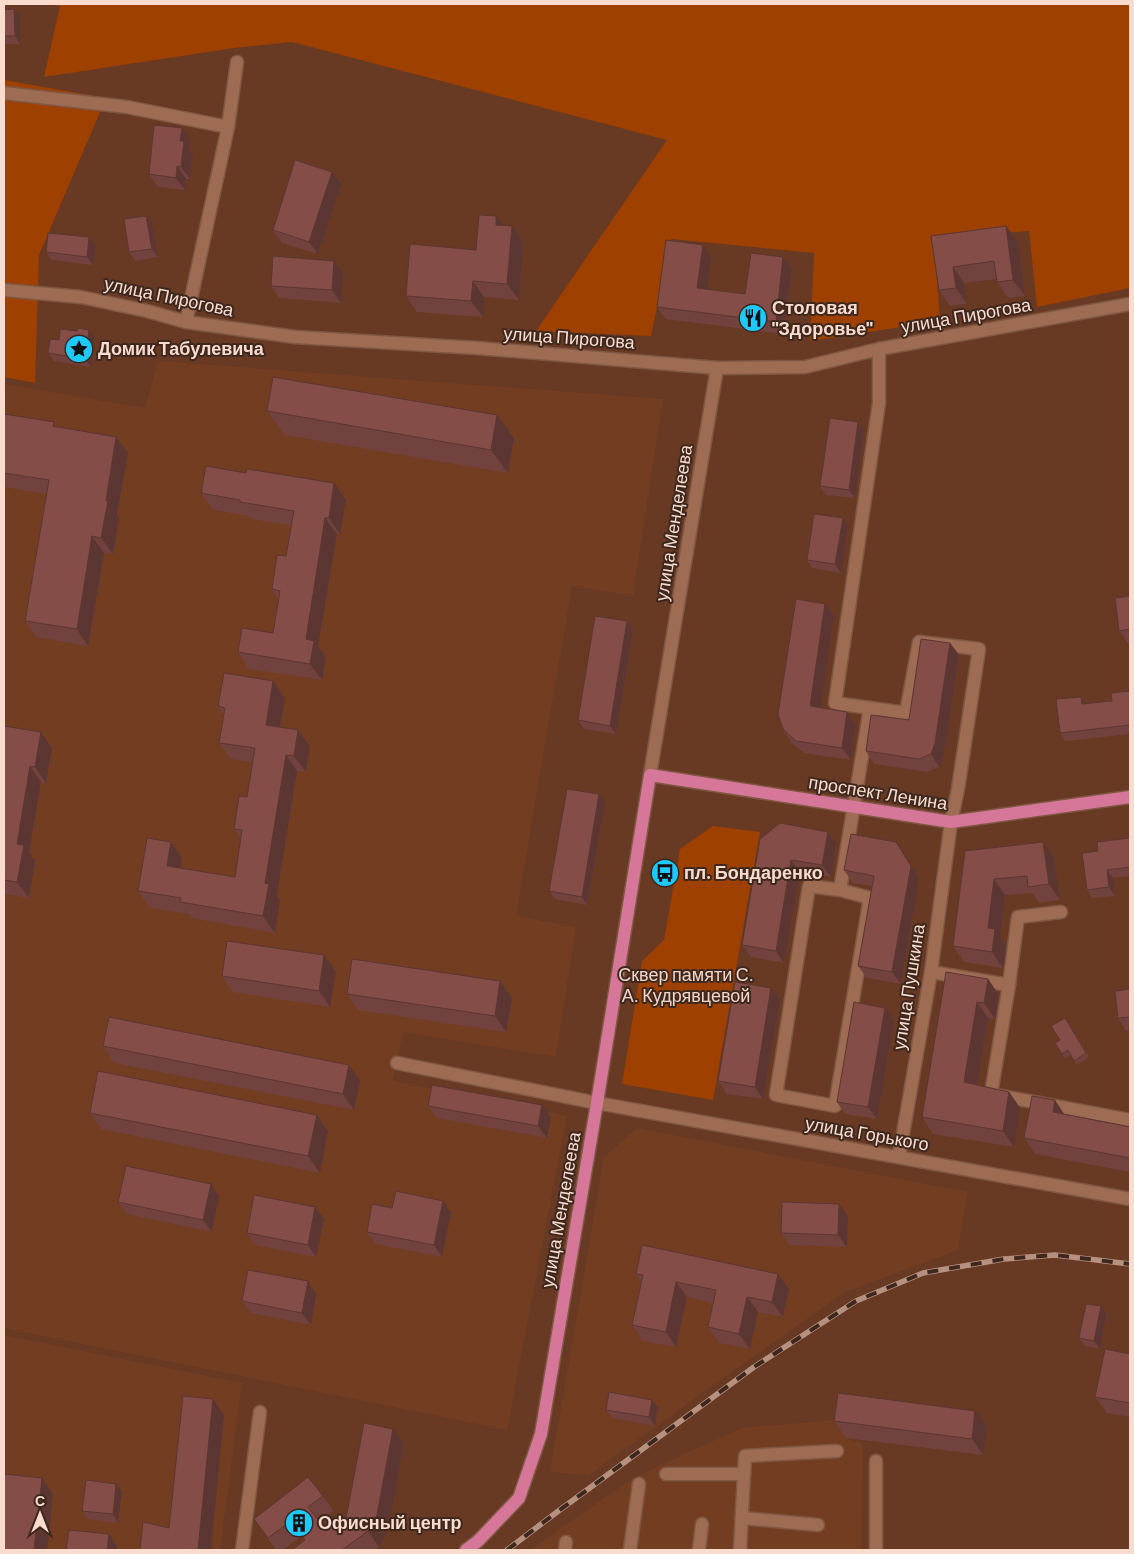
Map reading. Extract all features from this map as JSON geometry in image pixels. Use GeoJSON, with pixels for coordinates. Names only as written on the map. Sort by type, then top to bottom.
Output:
{"type":"FeatureCollection","features":[{"type":"Feature","properties":{"kind":"main road","name":"проспект Ленина"},"geometry":{"type":"LineString","coordinates":[[650,775],[950,822],[1130,797]]}},
{"type":"Feature","properties":{"kind":"main road","name":"улица Менделеева"},"geometry":{"type":"LineString","coordinates":[[466,1550],[478,1541],[519,1498],[541,1434],[650,775]]}},
{"type":"Feature","properties":{"kind":"street"},"geometry":{"type":"LineString","coordinates":[[186,322],[228,127],[237,62]]}},
{"type":"Feature","properties":{"kind":"street"},"geometry":{"type":"LineString","coordinates":[[4,93],[126,107],[228,127]]}},
{"type":"Feature","properties":{"kind":"street","name":"улица Пирогова"},"geometry":{"type":"LineString","coordinates":[[4,290],[81,297],[147,311],[186,322],[295,337],[477,348],[717,368],[805,367],[879,349],[1130,304]]}},
{"type":"Feature","properties":{"kind":"street"},"geometry":{"type":"LineString","coordinates":[[840,890],[870,708],[835,702],[879,403],[879,349]]}},
{"type":"Feature","properties":{"kind":"street","name":"улица Менделеева"},"geometry":{"type":"LineString","coordinates":[[650,775],[717,368]]}},
{"type":"Feature","properties":{"kind":"street","name":"улица Пушкина"},"geometry":{"type":"LineString","coordinates":[[870,708],[906,713],[919,642],[979,650],[958,788],[950,822],[931,972],[899,1157]]}},
{"type":"Feature","properties":{"kind":"street"},"geometry":{"type":"LineString","coordinates":[[809,886],[840,890],[870,898],[834,1106],[776,1095],[809,886]]}},
{"type":"Feature","properties":{"kind":"street"},"geometry":{"type":"LineString","coordinates":[[1061,912],[1018,917],[1010,985],[991,1094],[1130,1120]]}},
{"type":"Feature","properties":{"kind":"street"},"geometry":{"type":"LineString","coordinates":[[931,972],[1010,985]]}},
{"type":"Feature","properties":{"kind":"street","name":"улица Горького"},"geometry":{"type":"LineString","coordinates":[[397,1063],[597,1103],[1130,1199]]}},
{"type":"Feature","properties":{"kind":"street"},"geometry":{"type":"LineString","coordinates":[[242,1550],[260,1412]]}},
{"type":"Feature","properties":{"kind":"street"},"geometry":{"type":"LineString","coordinates":[[740,1550],[745,1456],[837,1451]]}},
{"type":"Feature","properties":{"kind":"street"},"geometry":{"type":"LineString","coordinates":[[876,1461],[876,1550]]}},
{"type":"Feature","properties":{"kind":"street"},"geometry":{"type":"LineString","coordinates":[[666,1474],[744,1474]]}},
{"type":"Feature","properties":{"kind":"street"},"geometry":{"type":"LineString","coordinates":[[630,1550],[639,1484]]}},
{"type":"Feature","properties":{"kind":"street"},"geometry":{"type":"LineString","coordinates":[[742,1518],[818,1525]]}},
{"type":"Feature","properties":{"kind":"street"},"geometry":{"type":"LineString","coordinates":[[699,1550],[702,1524]]}},
{"type":"Feature","properties":{"kind":"shaded area"},"geometry":{"type":"Polygon","coordinates":[[[158,361],[663,399],[633,596],[572,586],[516,916],[576,927],[556,1057],[403,1032],[393,1081],[567,1116],[507,1430],[4,1328],[4,384],[145,408],[158,361]]]}},
{"type":"Feature","properties":{"kind":"shaded area"},"geometry":{"type":"Polygon","coordinates":[[[637,1128],[968,1192],[958,1250],[845,1292],[589,1475],[550,1472],[604,1157],[637,1128]]]}},
{"type":"Feature","properties":{"kind":"shaded area"},"geometry":{"type":"Polygon","coordinates":[[[4,1335],[242,1383],[220,1550],[4,1550],[4,1335]]]}},
{"type":"Feature","properties":{"kind":"shaded area"},"geometry":{"type":"Polygon","coordinates":[[[848,1419],[848,1439],[863,1444],[861,1550],[530,1550],[633,1478],[741,1428],[848,1419]]]}},
{"type":"Feature","properties":{"kind":"green space"},"geometry":{"type":"Polygon","coordinates":[[[47,4],[1130,4],[1130,288],[1037,307],[1029,231],[934,238],[940,321],[810,341],[814,253],[671,239],[651,336],[536,331],[667,140],[292,42],[234,48],[44,77],[60,6],[47,4]]]}},
{"type":"Feature","properties":{"kind":"green space"},"geometry":{"type":"Polygon","coordinates":[[[4,80],[106,98],[39,255],[35,383],[4,377],[4,80]]]}},
{"type":"Feature","properties":{"kind":"green space","name":"Сквер памяти С. А. Кудрявцевой"},"geometry":{"type":"Polygon","coordinates":[[[713,826],[760,832],[713,1100],[622,1084],[642,961],[664,940],[680,849],[713,826]]]}},
{"type":"Feature","properties":{"kind":"building"},"geometry":{"type":"Polygon","coordinates":[[[14,9],[15,36],[4,36],[4,10],[14,9]]]}},
{"type":"Feature","properties":{"kind":"building"},"geometry":{"type":"Polygon","coordinates":[[[154,125],[182,128],[180,141],[184,141],[181,167],[177,166],[176,178],[149,174],[154,125]]]}},
{"type":"Feature","properties":{"kind":"building"},"geometry":{"type":"Polygon","coordinates":[[[295,160],[332,172],[309,242],[273,230],[295,160]]]}},
{"type":"Feature","properties":{"kind":"building"},"geometry":{"type":"Polygon","coordinates":[[[479,215],[496,216],[496,225],[512,226],[507,284],[473,281],[471,301],[406,296],[410,244],[476,250],[479,215]]]}},
{"type":"Feature","properties":{"kind":"building"},"geometry":{"type":"Polygon","coordinates":[[[146,216],[152,249],[129,252],[124,219],[146,216]]]}},
{"type":"Feature","properties":{"kind":"building"},"geometry":{"type":"Polygon","coordinates":[[[1006,226],[1013,280],[997,282],[994,261],[953,267],[956,288],[939,290],[931,236],[1006,226]]]}},
{"type":"Feature","properties":{"kind":"building"},"geometry":{"type":"Polygon","coordinates":[[[48,233],[89,237],[87,257],[46,252],[48,233]]]}},
{"type":"Feature","properties":{"kind":"building"},"geometry":{"type":"Polygon","coordinates":[[[666,240],[703,245],[697,288],[745,294],[751,253],[783,257],[776,322],[657,307],[666,240]]]}},
{"type":"Feature","properties":{"kind":"building"},"geometry":{"type":"Polygon","coordinates":[[[273,256],[334,261],[332,290],[271,286],[273,256]]]}},
{"type":"Feature","properties":{"kind":"building"},"geometry":{"type":"Polygon","coordinates":[[[78,328],[89,330],[85,359],[48,353],[50,339],[59,340],[60,329],[77,331],[78,328]]]}},
{"type":"Feature","properties":{"kind":"building"},"geometry":{"type":"Polygon","coordinates":[[[273,377],[497,415],[491,450],[267,411],[273,377]]]}},
{"type":"Feature","properties":{"kind":"building"},"geometry":{"type":"Polygon","coordinates":[[[4,414],[54,422],[53,426],[116,437],[101,538],[92,536],[77,629],[25,621],[49,480],[4,473],[4,414]]]}},
{"type":"Feature","properties":{"kind":"building"},"geometry":{"type":"Polygon","coordinates":[[[830,418],[858,422],[849,490],[820,486],[830,418]]]}},
{"type":"Feature","properties":{"kind":"building"},"geometry":{"type":"Polygon","coordinates":[[[206,466],[246,473],[247,469],[334,483],[329,518],[325,518],[306,639],[314,641],[310,664],[238,652],[242,628],[273,633],[280,591],[272,589],[277,555],[286,556],[294,511],[201,493],[206,466]]]}},
{"type":"Feature","properties":{"kind":"building"},"geometry":{"type":"Polygon","coordinates":[[[814,514],[843,518],[835,564],[807,560],[814,514]]]}},
{"type":"Feature","properties":{"kind":"building"},"geometry":{"type":"Polygon","coordinates":[[[1130,596],[1130,629],[1119,631],[1115,598],[1130,596]]]}},
{"type":"Feature","properties":{"kind":"building"},"geometry":{"type":"Polygon","coordinates":[[[796,599],[825,604],[810,706],[847,712],[842,748],[796,741],[783,729],[778,714],[796,599]]]}},
{"type":"Feature","properties":{"kind":"building"},"geometry":{"type":"Polygon","coordinates":[[[595,616],[627,621],[610,726],[578,720],[595,616]]]}},
{"type":"Feature","properties":{"kind":"building"},"geometry":{"type":"Polygon","coordinates":[[[921,639],[950,643],[935,743],[931,754],[919,759],[866,751],[871,715],[909,720],[921,639]]]}},
{"type":"Feature","properties":{"kind":"building"},"geometry":{"type":"Polygon","coordinates":[[[224,673],[273,681],[266,725],[298,730],[294,756],[286,755],[265,883],[269,884],[263,916],[180,902],[181,898],[138,891],[147,838],[171,842],[167,866],[235,877],[242,830],[234,829],[239,796],[247,797],[255,748],[219,743],[225,708],[218,706],[224,673]]]}},
{"type":"Feature","properties":{"kind":"building"},"geometry":{"type":"Polygon","coordinates":[[[1130,691],[1130,725],[1060,733],[1056,699],[1081,697],[1082,704],[1112,701],[1111,693],[1130,691]]]}},
{"type":"Feature","properties":{"kind":"building"},"geometry":{"type":"Polygon","coordinates":[[[4,726],[41,732],[35,767],[30,766],[17,844],[24,845],[17,882],[4,880],[4,726]]]}},
{"type":"Feature","properties":{"kind":"building"},"geometry":{"type":"Polygon","coordinates":[[[567,789],[599,794],[582,897],[549,891],[567,789]]]}},
{"type":"Feature","properties":{"kind":"building"},"geometry":{"type":"Polygon","coordinates":[[[780,823],[828,832],[822,865],[791,860],[776,951],[742,945],[760,839],[780,823]]]}},
{"type":"Feature","properties":{"kind":"building"},"geometry":{"type":"Polygon","coordinates":[[[851,834],[896,842],[911,866],[892,972],[858,966],[874,876],[844,870],[851,834]]]}},
{"type":"Feature","properties":{"kind":"building"},"geometry":{"type":"Polygon","coordinates":[[[1130,838],[1130,867],[1107,870],[1109,887],[1087,890],[1082,853],[1098,851],[1097,842],[1130,838]]]}},
{"type":"Feature","properties":{"kind":"building"},"geometry":{"type":"Polygon","coordinates":[[[1043,842],[1049,884],[1028,887],[1027,876],[994,879],[988,928],[995,929],[992,952],[953,946],[965,851],[1043,842]]]}},
{"type":"Feature","properties":{"kind":"building"},"geometry":{"type":"Polygon","coordinates":[[[227,941],[324,955],[319,991],[222,976],[227,941]]]}},
{"type":"Feature","properties":{"kind":"building"},"geometry":{"type":"Polygon","coordinates":[[[352,959],[500,981],[495,1016],[347,994],[352,959]]]}},
{"type":"Feature","properties":{"kind":"building"},"geometry":{"type":"Polygon","coordinates":[[[946,972],[988,979],[984,1003],[977,1002],[964,1082],[1009,1092],[1003,1131],[922,1117],[946,972]]]}},
{"type":"Feature","properties":{"kind":"building"},"geometry":{"type":"Polygon","coordinates":[[[735,982],[771,988],[755,1087],[718,1081],[735,982]]]}},
{"type":"Feature","properties":{"kind":"building"},"geometry":{"type":"Polygon","coordinates":[[[1130,989],[1130,1017],[1118,1018],[1115,991],[1130,989]]]}},
{"type":"Feature","properties":{"kind":"building"},"geometry":{"type":"Polygon","coordinates":[[[854,1002],[885,1008],[868,1107],[837,1102],[854,1002]]]}},
{"type":"Feature","properties":{"kind":"building"},"geometry":{"type":"Polygon","coordinates":[[[109,1017],[349,1065],[343,1094],[103,1046],[109,1017]]]}},
{"type":"Feature","properties":{"kind":"building"},"geometry":{"type":"Polygon","coordinates":[[[1065,1018],[1086,1053],[1074,1061],[1068,1050],[1062,1054],[1055,1043],[1060,1040],[1051,1026],[1065,1018]]]}},
{"type":"Feature","properties":{"kind":"building"},"geometry":{"type":"Polygon","coordinates":[[[98,1071],[317,1115],[308,1156],[90,1113],[98,1071]]]}},
{"type":"Feature","properties":{"kind":"building"},"geometry":{"type":"Polygon","coordinates":[[[432,1085],[542,1105],[538,1126],[428,1106],[432,1085]]]}},
{"type":"Feature","properties":{"kind":"building"},"geometry":{"type":"Polygon","coordinates":[[[1032,1096],[1055,1100],[1053,1112],[1130,1127],[1130,1158],[1024,1138],[1032,1096]]]}},
{"type":"Feature","properties":{"kind":"building"},"geometry":{"type":"Polygon","coordinates":[[[126,1166],[211,1184],[203,1220],[118,1202],[126,1166]]]}},
{"type":"Feature","properties":{"kind":"building"},"geometry":{"type":"Polygon","coordinates":[[[396,1191],[443,1201],[434,1245],[367,1232],[372,1204],[392,1208],[396,1191]]]}},
{"type":"Feature","properties":{"kind":"building"},"geometry":{"type":"Polygon","coordinates":[[[254,1195],[315,1207],[308,1245],[247,1233],[254,1195]]]}},
{"type":"Feature","properties":{"kind":"building"},"geometry":{"type":"Polygon","coordinates":[[[782,1202],[839,1204],[838,1235],[781,1233],[782,1202]]]}},
{"type":"Feature","properties":{"kind":"building"},"geometry":{"type":"Polygon","coordinates":[[[642,1245],[778,1274],[772,1302],[747,1297],[739,1334],[708,1327],[716,1290],[676,1282],[666,1332],[632,1325],[643,1275],[636,1274],[642,1245]]]}},
{"type":"Feature","properties":{"kind":"building"},"geometry":{"type":"Polygon","coordinates":[[[248,1270],[308,1281],[302,1313],[242,1301],[248,1270]]]}},
{"type":"Feature","properties":{"kind":"building"},"geometry":{"type":"Polygon","coordinates":[[[1086,1304],[1101,1306],[1094,1341],[1079,1338],[1086,1304]]]}},
{"type":"Feature","properties":{"kind":"building"},"geometry":{"type":"Polygon","coordinates":[[[1105,1349],[1130,1354],[1130,1403],[1095,1397],[1105,1349]]]}},
{"type":"Feature","properties":{"kind":"building"},"geometry":{"type":"Polygon","coordinates":[[[609,1392],[652,1400],[649,1417],[606,1410],[609,1392]]]}},
{"type":"Feature","properties":{"kind":"building"},"geometry":{"type":"Polygon","coordinates":[[[838,1393],[975,1411],[972,1439],[834,1421],[838,1393]]]}},
{"type":"Feature","properties":{"kind":"building"},"geometry":{"type":"Polygon","coordinates":[[[183,1396],[213,1399],[198,1550],[140,1550],[143,1522],[169,1528],[183,1396]]]}},
{"type":"Feature","properties":{"kind":"building"},"geometry":{"type":"Polygon","coordinates":[[[364,1423],[393,1429],[377,1515],[368,1531],[342,1550],[292,1550],[305,1540],[292,1520],[268,1538],[254,1519],[308,1477],[323,1496],[308,1507],[323,1526],[338,1515],[345,1524],[364,1423]]]}},
{"type":"Feature","properties":{"kind":"building"},"geometry":{"type":"Polygon","coordinates":[[[4,1474],[42,1478],[34,1550],[4,1550],[4,1474]]]}},
{"type":"Feature","properties":{"kind":"building"},"geometry":{"type":"Polygon","coordinates":[[[86,1480],[116,1484],[113,1514],[82,1511],[86,1480]]]}},
{"type":"Feature","properties":{"kind":"building"},"geometry":{"type":"Polygon","coordinates":[[[69,1530],[109,1534],[107,1550],[66,1550],[69,1530]]]}},
{"type":"Feature","properties":{"kind":"railway"},"geometry":{"type":"LineString","coordinates":[[507,1550],[754,1367],[856,1301],[923,1273],[1004,1259],[1055,1255],[1130,1264]]}},
{"type":"Feature","properties":{"kind":"place","name":"Столовая \"Здоровье\""},"geometry":{"type":"Point","coordinates":[753,318]}},
{"type":"Feature","properties":{"kind":"place","name":"Домик Табулевича"},"geometry":{"type":"Point","coordinates":[79,349]}},
{"type":"Feature","properties":{"kind":"place","name":"пл. Бондаренко"},"geometry":{"type":"Point","coordinates":[665,873]}},
{"type":"Feature","properties":{"kind":"place","name":"Офисный центр"},"geometry":{"type":"Point","coordinates":[299,1523]}}]}
